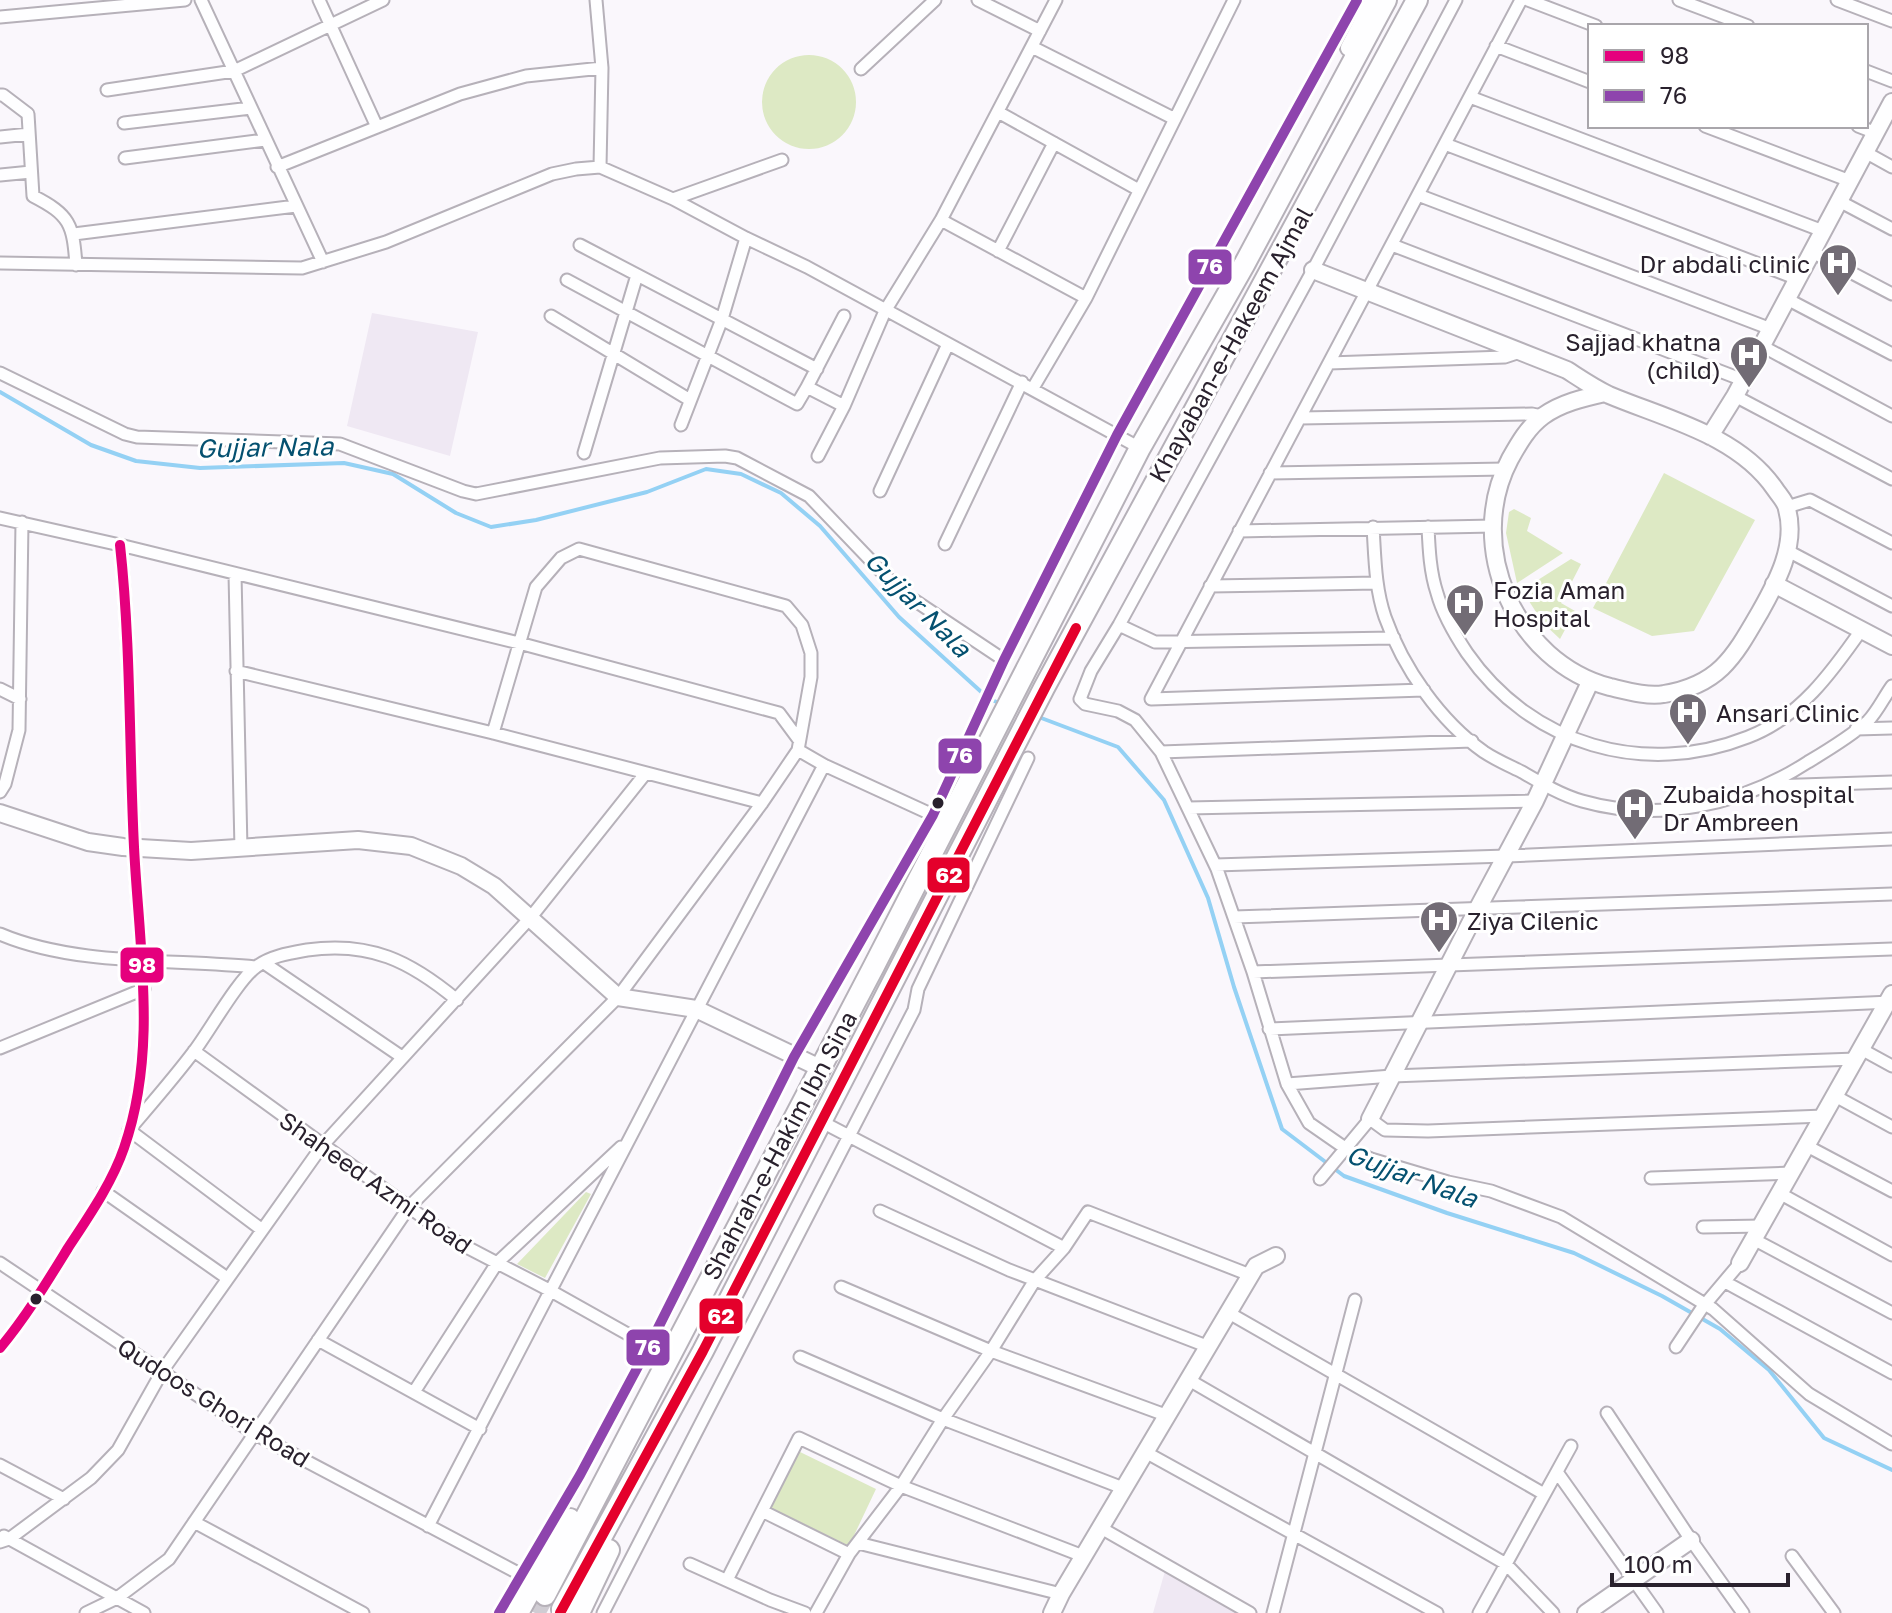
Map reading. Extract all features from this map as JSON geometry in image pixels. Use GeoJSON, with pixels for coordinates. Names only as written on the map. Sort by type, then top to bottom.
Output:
{"type":"FeatureCollection","features":[{"type":"Feature","properties":{"kind":"highway","name":"Khayaban-e-Hakeem Ajmal"},"geometry":{"type":"LineString","coordinates":[[992,739],[1140,448],[1244,265],[1386,0]]}},
{"type":"Feature","properties":{"kind":"highway","name":"Khayaban-e-Hakeem Ajmal"},"geometry":{"type":"LineString","coordinates":[[1020,755],[1044,688],[1417,0]]}},
{"type":"Feature","properties":{"kind":"highway","name":"Shahrah-e-Hakim Ibn Sina"},"geometry":{"type":"LineString","coordinates":[[545,1595],[992,739]]}},
{"type":"Feature","properties":{"kind":"highway","name":"Shahrah-e-Hakim Ibn Sina"},"geometry":{"type":"LineString","coordinates":[[577,1611],[662,1429],[822,1122],[1020,755]]}},
{"type":"Feature","properties":{"kind":"highway"},"geometry":{"type":"LineString","coordinates":[[518,1613],[550,1551],[640,1410]]}},
{"type":"Feature","properties":{"kind":"street"},"geometry":{"type":"LineString","coordinates":[[0,17],[65,5],[185,0]]}},
{"type":"Feature","properties":{"kind":"street"},"geometry":{"type":"LineString","coordinates":[[201,0],[323,262]]}},
{"type":"Feature","properties":{"kind":"street"},"geometry":{"type":"LineString","coordinates":[[319,0],[377,127]]}},
{"type":"Feature","properties":{"kind":"street"},"geometry":{"type":"LineString","coordinates":[[107,90],[234,71],[383,0]]}},
{"type":"Feature","properties":{"kind":"street"},"geometry":{"type":"LineString","coordinates":[[596,0],[602,68],[600,167]]}},
{"type":"Feature","properties":{"kind":"street"},"geometry":{"type":"LineString","coordinates":[[861,69],[935,0]]}},
{"type":"Feature","properties":{"kind":"street"},"geometry":{"type":"LineString","coordinates":[[818,456],[844,406],[885,311],[941,220],[1056,0]]}},
{"type":"Feature","properties":{"kind":"street"},"geometry":{"type":"LineString","coordinates":[[945,544],[1027,385],[1086,298],[1234,0]]}},
{"type":"Feature","properties":{"kind":"street"},"geometry":{"type":"LineString","coordinates":[[499,1613],[580,1475],[649,1346],[794,1057],[933,815],[1004,660],[1117,435],[1357,0]]}},
{"type":"Feature","properties":{"kind":"street"},"geometry":{"type":"LineString","coordinates":[[1308,141],[1315,116],[1374,0]]}},
{"type":"Feature","properties":{"kind":"street"},"geometry":{"type":"LineString","coordinates":[[1456,0],[1313,270],[1091,671],[1080,699],[1085,704],[1118,711],[1135,720],[1161,752],[1215,865],[1253,972],[1287,1084],[1309,1123],[1342,1151],[1448,1182],[1491,1191],[1561,1217],[1703,1306],[1809,1394],[1892,1444]]}},
{"type":"Feature","properties":{"kind":"street"},"geometry":{"type":"LineString","coordinates":[[1424,690],[1151,699],[1521,0]]}},
{"type":"Feature","properties":{"kind":"street"},"geometry":{"type":"LineString","coordinates":[[1528,0],[1591,24]]}},
{"type":"Feature","properties":{"kind":"street"},"geometry":{"type":"LineString","coordinates":[[1679,0],[1743,24]]}},
{"type":"Feature","properties":{"kind":"street"},"geometry":{"type":"LineString","coordinates":[[1837,0],[1892,21]]}},
{"type":"Feature","properties":{"kind":"street"},"geometry":{"type":"LineString","coordinates":[[984,2],[1040,31]]}},
{"type":"Feature","properties":{"kind":"street"},"geometry":{"type":"LineString","coordinates":[[1496,46],[1588,81]]}},
{"type":"Feature","properties":{"kind":"street"},"geometry":{"type":"LineString","coordinates":[[1032,47],[1175,119]]}},
{"type":"Feature","properties":{"kind":"street"},"geometry":{"type":"LineString","coordinates":[[277,167],[460,94],[526,76],[602,68]]}},
{"type":"Feature","properties":{"kind":"street"},"geometry":{"type":"LineString","coordinates":[[1868,72],[1892,81]]}},
{"type":"Feature","properties":{"kind":"street"},"geometry":{"type":"LineString","coordinates":[[1,92],[28,114],[33,196],[66,216],[74,234],[76,265]]}},
{"type":"Feature","properties":{"kind":"street"},"geometry":{"type":"LineString","coordinates":[[1470,97],[1823,231]]}},
{"type":"Feature","properties":{"kind":"street"},"geometry":{"type":"LineString","coordinates":[[1710,436],[1735,396],[1891,105]]}},
{"type":"Feature","properties":{"kind":"street"},"geometry":{"type":"LineString","coordinates":[[124,123],[251,108]]}},
{"type":"Feature","properties":{"kind":"street"},"geometry":{"type":"LineString","coordinates":[[998,112],[1139,190]]}},
{"type":"Feature","properties":{"kind":"street"},"geometry":{"type":"LineString","coordinates":[[1710,128],[1850,181]]}},
{"type":"Feature","properties":{"kind":"street"},"geometry":{"type":"LineString","coordinates":[[1863,128],[1876,133]]}},
{"type":"Feature","properties":{"kind":"street"},"geometry":{"type":"LineString","coordinates":[[0,137],[29,134]]}},
{"type":"Feature","properties":{"kind":"street"},"geometry":{"type":"LineString","coordinates":[[125,158],[265,140]]}},
{"type":"Feature","properties":{"kind":"street"},"geometry":{"type":"LineString","coordinates":[[998,251],[1054,143]]}},
{"type":"Feature","properties":{"kind":"street"},"geometry":{"type":"LineString","coordinates":[[1445,144],[1798,279]]}},
{"type":"Feature","properties":{"kind":"street"},"geometry":{"type":"LineString","coordinates":[[1865,152],[1892,167]]}},
{"type":"Feature","properties":{"kind":"street"},"geometry":{"type":"LineString","coordinates":[[673,199],[782,160]]}},
{"type":"Feature","properties":{"kind":"street"},"geometry":{"type":"LineString","coordinates":[[0,263],[302,268],[386,242],[552,174],[600,167],[673,199],[807,267],[1140,448]]}},
{"type":"Feature","properties":{"kind":"street"},"geometry":{"type":"LineString","coordinates":[[0,175],[31,172]]}},
{"type":"Feature","properties":{"kind":"street"},"geometry":{"type":"LineString","coordinates":[[1418,195],[1771,329]]}},
{"type":"Feature","properties":{"kind":"street"},"geometry":{"type":"LineString","coordinates":[[1839,201],[1892,229]]}},
{"type":"Feature","properties":{"kind":"street"},"geometry":{"type":"LineString","coordinates":[[74,234],[296,206]]}},
{"type":"Feature","properties":{"kind":"street"},"geometry":{"type":"LineString","coordinates":[[941,220],[1086,298]]}},
{"type":"Feature","properties":{"kind":"street"},"geometry":{"type":"LineString","coordinates":[[681,425],[722,319],[746,238]]}},
{"type":"Feature","properties":{"kind":"street"},"geometry":{"type":"LineString","coordinates":[[580,245],[817,369]]}},
{"type":"Feature","properties":{"kind":"street"},"geometry":{"type":"LineString","coordinates":[[1392,245],[1743,380]]}},
{"type":"Feature","properties":{"kind":"street"},"geometry":{"type":"LineString","coordinates":[[1812,252],[1892,294]]}},
{"type":"Feature","properties":{"kind":"street"},"geometry":{"type":"LineString","coordinates":[[1313,270],[1567,370],[1605,393],[1710,436],[1743,455],[1761,470],[1787,507],[1788,551],[1774,584],[1734,653],[1717,673],[1693,689],[1659,695],[1590,682],[1548,656],[1529,635],[1513,610],[1496,555],[1494,526],[1497,496],[1505,469],[1523,437],[1542,416],[1572,401],[1605,393]]}},
{"type":"Feature","properties":{"kind":"street"},"geometry":{"type":"LineString","coordinates":[[584,453],[637,275]]}},
{"type":"Feature","properties":{"kind":"street"},"geometry":{"type":"LineString","coordinates":[[567,280],[797,404],[844,316]]}},
{"type":"Feature","properties":{"kind":"street"},"geometry":{"type":"LineString","coordinates":[[1787,299],[1892,354]]}},
{"type":"Feature","properties":{"kind":"street"},"geometry":{"type":"LineString","coordinates":[[551,316],[690,400]]}},
{"type":"Feature","properties":{"kind":"street"},"geometry":{"type":"LineString","coordinates":[[880,491],[948,344]]}},
{"type":"Feature","properties":{"kind":"street"},"geometry":{"type":"LineString","coordinates":[[1762,346],[1892,416]]}},
{"type":"Feature","properties":{"kind":"street"},"geometry":{"type":"LineString","coordinates":[[1329,363],[1505,357],[1520,352]]}},
{"type":"Feature","properties":{"kind":"street"},"geometry":{"type":"LineString","coordinates":[[0,373],[125,434],[137,437],[340,444],[476,494],[660,458],[737,458],[809,496],[899,590],[1004,660]]}},
{"type":"Feature","properties":{"kind":"street"},"geometry":{"type":"LineString","coordinates":[[807,387],[844,406]]}},
{"type":"Feature","properties":{"kind":"street"},"geometry":{"type":"LineString","coordinates":[[1735,396],[1892,479]]}},
{"type":"Feature","properties":{"kind":"street"},"geometry":{"type":"LineString","coordinates":[[1300,418],[1542,416]]}},
{"type":"Feature","properties":{"kind":"street"},"geometry":{"type":"LineString","coordinates":[[1270,473],[1505,469]]}},
{"type":"Feature","properties":{"kind":"street"},"geometry":{"type":"LineString","coordinates":[[1787,507],[1810,500],[1892,543]]}},
{"type":"Feature","properties":{"kind":"street"},"geometry":{"type":"LineString","coordinates":[[0,518],[519,643],[779,713],[798,745],[824,765],[933,815]]}},
{"type":"Feature","properties":{"kind":"street"},"geometry":{"type":"LineString","coordinates":[[0,792],[5,784],[19,730],[22,522]]}},
{"type":"Feature","properties":{"kind":"street"},"geometry":{"type":"LineString","coordinates":[[1239,531],[1494,526]]}},
{"type":"Feature","properties":{"kind":"street"},"geometry":{"type":"LineString","coordinates":[[1373,527],[1376,583],[1394,638],[1424,690],[1456,728],[1485,753],[1581,801],[1629,810],[1664,811],[1702,806],[1764,786],[1787,776],[1869,720],[1892,686]]}},
{"type":"Feature","properties":{"kind":"street"},"geometry":{"type":"LineString","coordinates":[[1428,527],[1429,555],[1437,594],[1454,634],[1477,667],[1500,692],[1532,718],[1567,738],[1603,749],[1651,754],[1699,752],[1750,737],[1797,708],[1831,673],[1862,629]]}},
{"type":"Feature","properties":{"kind":"street"},"geometry":{"type":"LineString","coordinates":[[0,1348],[21,1323],[103,1191],[124,1148],[137,1093],[145,1016],[134,848],[126,604],[120,545]]}},
{"type":"Feature","properties":{"kind":"street"},"geometry":{"type":"LineString","coordinates":[[86,1613],[117,1598],[169,1559],[409,1207],[618,997],[762,803],[798,745],[811,677],[811,653],[802,625],[786,606],[579,549],[561,558],[536,587],[493,733]]}},
{"type":"Feature","properties":{"kind":"street"},"geometry":{"type":"LineString","coordinates":[[1788,551],[1892,606]]}},
{"type":"Feature","properties":{"kind":"street"},"geometry":{"type":"LineString","coordinates":[[235,574],[241,849]]}},
{"type":"Feature","properties":{"kind":"street"},"geometry":{"type":"LineString","coordinates":[[1210,586],[1376,583]]}},
{"type":"Feature","properties":{"kind":"street"},"geometry":{"type":"LineString","coordinates":[[1774,584],[1892,646]]}},
{"type":"Feature","properties":{"kind":"street"},"geometry":{"type":"LineString","coordinates":[[1119,625],[1155,642],[1394,638]]}},
{"type":"Feature","properties":{"kind":"street"},"geometry":{"type":"LineString","coordinates":[[236,671],[493,733],[762,803]]}},
{"type":"Feature","properties":{"kind":"street"},"geometry":{"type":"LineString","coordinates":[[1320,1179],[1370,1119],[1544,784],[1590,682]]}},
{"type":"Feature","properties":{"kind":"street"},"geometry":{"type":"LineString","coordinates":[[0,689],[20,699]]}},
{"type":"Feature","properties":{"kind":"street"},"geometry":{"type":"LineString","coordinates":[[1856,729],[1892,728]]}},
{"type":"Feature","properties":{"kind":"street"},"geometry":{"type":"LineString","coordinates":[[1161,752],[1472,741]]}},
{"type":"Feature","properties":{"kind":"street"},"geometry":{"type":"LineString","coordinates":[[603,1613],[914,1010],[918,989],[1020,755]]}},
{"type":"Feature","properties":{"kind":"street"},"geometry":{"type":"LineString","coordinates":[[428,1526],[824,765]]}},
{"type":"Feature","properties":{"kind":"street"},"geometry":{"type":"LineString","coordinates":[[144,1613],[3,1539],[64,1499],[91,1478],[118,1450],[163,1370],[322,1146],[531,917],[645,774]]}},
{"type":"Feature","properties":{"kind":"street"},"geometry":{"type":"LineString","coordinates":[[1764,786],[1892,782]]}},
{"type":"Feature","properties":{"kind":"street"},"geometry":{"type":"LineString","coordinates":[[1188,808],[1535,801]]}},
{"type":"Feature","properties":{"kind":"street"},"geometry":{"type":"LineString","coordinates":[[0,813],[88,842],[134,848],[191,851],[358,840],[411,846],[461,866],[494,886],[618,997],[696,1009],[820,1068]]}},
{"type":"Feature","properties":{"kind":"street"},"geometry":{"type":"LineString","coordinates":[[1215,865],[1892,839]]}},
{"type":"Feature","properties":{"kind":"street"},"geometry":{"type":"LineString","coordinates":[[1234,917],[1892,894]]}},
{"type":"Feature","properties":{"kind":"street"},"geometry":{"type":"LineString","coordinates":[[0,934],[80,955],[260,965],[402,1057]]}},
{"type":"Feature","properties":{"kind":"street"},"geometry":{"type":"LineString","coordinates":[[129,1130],[260,965],[283,954],[329,947],[371,950],[430,977],[457,1000]]}},
{"type":"Feature","properties":{"kind":"street"},"geometry":{"type":"LineString","coordinates":[[1253,972],[1892,949]]}},
{"type":"Feature","properties":{"kind":"street"},"geometry":{"type":"LineString","coordinates":[[0,1048],[144,989]]}},
{"type":"Feature","properties":{"kind":"street"},"geometry":{"type":"LineString","coordinates":[[1269,1029],[1891,999]]}},
{"type":"Feature","properties":{"kind":"street"},"geometry":{"type":"LineString","coordinates":[[1676,1347],[1759,1233],[1891,999]]}},
{"type":"Feature","properties":{"kind":"street","name":"Shaheed Azmi Road"},"geometry":{"type":"LineString","coordinates":[[194,1051],[457,1242],[649,1346]]}},
{"type":"Feature","properties":{"kind":"street"},"geometry":{"type":"LineString","coordinates":[[1287,1084],[1392,1076],[1858,1054],[1892,1066]]}},
{"type":"Feature","properties":{"kind":"street"},"geometry":{"type":"LineString","coordinates":[[1835,1096],[1892,1127]]}},
{"type":"Feature","properties":{"kind":"street"},"geometry":{"type":"LineString","coordinates":[[1370,1119],[1385,1130],[1428,1131],[1824,1116]]}},
{"type":"Feature","properties":{"kind":"street"},"geometry":{"type":"LineString","coordinates":[[822,1122],[1064,1248]]}},
{"type":"Feature","properties":{"kind":"street"},"geometry":{"type":"LineString","coordinates":[[129,1130],[261,1229]]}},
{"type":"Feature","properties":{"kind":"street"},"geometry":{"type":"LineString","coordinates":[[414,1392],[497,1263],[629,1139]]}},
{"type":"Feature","properties":{"kind":"street"},"geometry":{"type":"LineString","coordinates":[[1807,1146],[1892,1191]]}},
{"type":"Feature","properties":{"kind":"street"},"geometry":{"type":"LineString","coordinates":[[1651,1178],[1792,1173]]}},
{"type":"Feature","properties":{"kind":"street"},"geometry":{"type":"LineString","coordinates":[[103,1191],[227,1278]]}},
{"type":"Feature","properties":{"kind":"street"},"geometry":{"type":"LineString","coordinates":[[1781,1194],[1892,1255]]}},
{"type":"Feature","properties":{"kind":"street"},"geometry":{"type":"LineString","coordinates":[[880,1211],[1035,1280],[1209,1347]]}},
{"type":"Feature","properties":{"kind":"street"},"geometry":{"type":"LineString","coordinates":[[816,1613],[849,1554],[901,1486],[1035,1280],[1064,1248],[1088,1212],[1250,1275]]}},
{"type":"Feature","properties":{"kind":"street"},"geometry":{"type":"LineString","coordinates":[[1703,1227],[1759,1233],[1892,1313]]}},
{"type":"Feature","properties":{"kind":"street"},"geometry":{"type":"LineString","coordinates":[[1052,1613],[1250,1275],[1256,1266],[1276,1256]]}},
{"type":"Feature","properties":{"kind":"street","name":"Qudoos Ghori Road"},"geometry":{"type":"LineString","coordinates":[[0,1263],[255,1434],[520,1574]]}},
{"type":"Feature","properties":{"kind":"street"},"geometry":{"type":"LineString","coordinates":[[1725,1282],[1892,1373]]}},
{"type":"Feature","properties":{"kind":"street"},"geometry":{"type":"LineString","coordinates":[[841,1287],[991,1351],[1168,1416]]}},
{"type":"Feature","properties":{"kind":"street"},"geometry":{"type":"LineString","coordinates":[[1273,1613],[1355,1300]]}},
{"type":"Feature","properties":{"kind":"street"},"geometry":{"type":"LineString","coordinates":[[1229,1313],[1544,1494]]}},
{"type":"Feature","properties":{"kind":"street"},"geometry":{"type":"LineString","coordinates":[[318,1340],[480,1429]]}},
{"type":"Feature","properties":{"kind":"street"},"geometry":{"type":"LineString","coordinates":[[800,1357],[943,1419],[1123,1488]]}},
{"type":"Feature","properties":{"kind":"street"},"geometry":{"type":"LineString","coordinates":[[1189,1380],[1506,1564],[1553,1613]]}},
{"type":"Feature","properties":{"kind":"street"},"geometry":{"type":"LineString","coordinates":[[1607,1413],[1743,1613]]}},
{"type":"Feature","properties":{"kind":"street"},"geometry":{"type":"LineString","coordinates":[[727,1580],[799,1438],[901,1486],[1083,1556]]}},
{"type":"Feature","properties":{"kind":"street"},"geometry":{"type":"LineString","coordinates":[[1479,1613],[1571,1446]]}},
{"type":"Feature","properties":{"kind":"street"},"geometry":{"type":"LineString","coordinates":[[1147,1453],[1437,1613]]}},
{"type":"Feature","properties":{"kind":"street"},"geometry":{"type":"LineString","coordinates":[[0,1465],[64,1499]]}},
{"type":"Feature","properties":{"kind":"street"},"geometry":{"type":"LineString","coordinates":[[1557,1472],[1657,1613]]}},
{"type":"Feature","properties":{"kind":"street"},"geometry":{"type":"LineString","coordinates":[[762,1511],[849,1554]]}},
{"type":"Feature","properties":{"kind":"street"},"geometry":{"type":"LineString","coordinates":[[194,1522],[363,1613]]}},
{"type":"Feature","properties":{"kind":"street"},"geometry":{"type":"LineString","coordinates":[[1101,1528],[1250,1613]]}},
{"type":"Feature","properties":{"kind":"street"},"geometry":{"type":"LineString","coordinates":[[1586,1613],[1691,1540]]}},
{"type":"Feature","properties":{"kind":"street"},"geometry":{"type":"LineString","coordinates":[[858,1543],[1061,1594]]}},
{"type":"Feature","properties":{"kind":"street"},"geometry":{"type":"LineString","coordinates":[[1792,1556],[1834,1613]]}},
{"type":"Feature","properties":{"kind":"street"},"geometry":{"type":"LineString","coordinates":[[690,1564],[805,1613]]}},
{"type":"Feature","properties":{"kind":"shaded area"},"geometry":{"type":"Polygon","coordinates":[[[372,313],[478,332],[450,456],[347,426],[372,313]]]}},
{"type":"Feature","properties":{"kind":"shaded area"},"geometry":{"type":"Polygon","coordinates":[[[1167,1564],[1250,1613],[1153,1613],[1167,1564]]]}},
{"type":"Feature","properties":{"kind":"green space"},"geometry":{"type":"Polygon","coordinates":[[[809,55],[827,59],[842,69],[852,84],[856,102],[852,120],[842,135],[827,145],[809,149],[791,145],[776,135],[766,120],[762,102],[766,84],[776,69],[791,59],[809,55]]]}},
{"type":"Feature","properties":{"kind":"green space"},"geometry":{"type":"Polygon","coordinates":[[[1664,473],[1755,520],[1694,631],[1652,636],[1593,608],[1664,473]]]}},
{"type":"Feature","properties":{"kind":"green space"},"geometry":{"type":"Polygon","coordinates":[[[1514,509],[1531,518],[1527,531],[1563,553],[1517,583],[1506,533],[1509,512],[1514,509]]]}},
{"type":"Feature","properties":{"kind":"green space"},"geometry":{"type":"Polygon","coordinates":[[[1571,559],[1581,564],[1561,603],[1575,611],[1560,639],[1543,623],[1522,590],[1571,559]]]}},
{"type":"Feature","properties":{"kind":"green space"},"geometry":{"type":"Polygon","coordinates":[[[586,1192],[591,1194],[545,1278],[517,1264],[586,1192]]]}},
{"type":"Feature","properties":{"kind":"green space"},"geometry":{"type":"Polygon","coordinates":[[[798,1451],[876,1489],[849,1546],[771,1508],[798,1451]]]}},
{"type":"Feature","properties":{"kind":"waterway","name":"Gujjar Nala"},"geometry":{"type":"LineString","coordinates":[[0,392],[91,445],[136,461],[200,468],[344,463],[393,474],[456,513],[491,527],[536,520],[647,492],[706,469],[741,474],[781,493],[820,526],[899,617],[989,699],[1002,704]]}},
{"type":"Feature","properties":{"kind":"waterway","name":"Gujjar Nala"},"geometry":{"type":"LineString","coordinates":[[1036,716],[1118,747],[1164,800],[1208,898],[1282,1129],[1344,1176],[1574,1253],[1662,1296],[1720,1329],[1769,1370],[1824,1438],[1892,1470]]}},
{"type":"Feature","properties":{"kind":"tunnel"},"geometry":{"type":"LineString","coordinates":[[535,1613],[545,1595]]}},
{"type":"Feature","properties":{"kind":"transit line","name":"76"},"geometry":{"type":"LineString","coordinates":[[499,1613],[580,1475],[649,1346],[794,1057],[933,815],[1004,660],[1117,435],[1357,0]]}},
{"type":"Feature","properties":{"kind":"transit line","name":"98"},"geometry":{"type":"LineString","coordinates":[[0,1348],[36,1299],[113,1174],[124,1148],[141,1074],[144,999],[120,545]]}},
{"type":"Feature","properties":{"kind":"transit line","name":"62"},"geometry":{"type":"LineString","coordinates":[[560,1613],[703,1351],[1076,628]]}},
{"type":"Feature","properties":{"kind":"place","name":"Dr abdali clinic"},"geometry":{"type":"Point","coordinates":[1838,297]}},
{"type":"Feature","properties":{"kind":"place","name":"Sajjad khatna (child)"},"geometry":{"type":"Point","coordinates":[1749,389]}},
{"type":"Feature","properties":{"kind":"place","name":"Fozia Aman Hospital"},"geometry":{"type":"Point","coordinates":[1465,637]}},
{"type":"Feature","properties":{"kind":"place","name":"Ansari Clinic"},"geometry":{"type":"Point","coordinates":[1688,746]}},
{"type":"Feature","properties":{"kind":"place","name":"Zubaida hospital Dr Ambreen"},"geometry":{"type":"Point","coordinates":[1635,841]}},
{"type":"Feature","properties":{"kind":"place","name":"Ziya Cilenic"},"geometry":{"type":"Point","coordinates":[1439,954]}}]}
